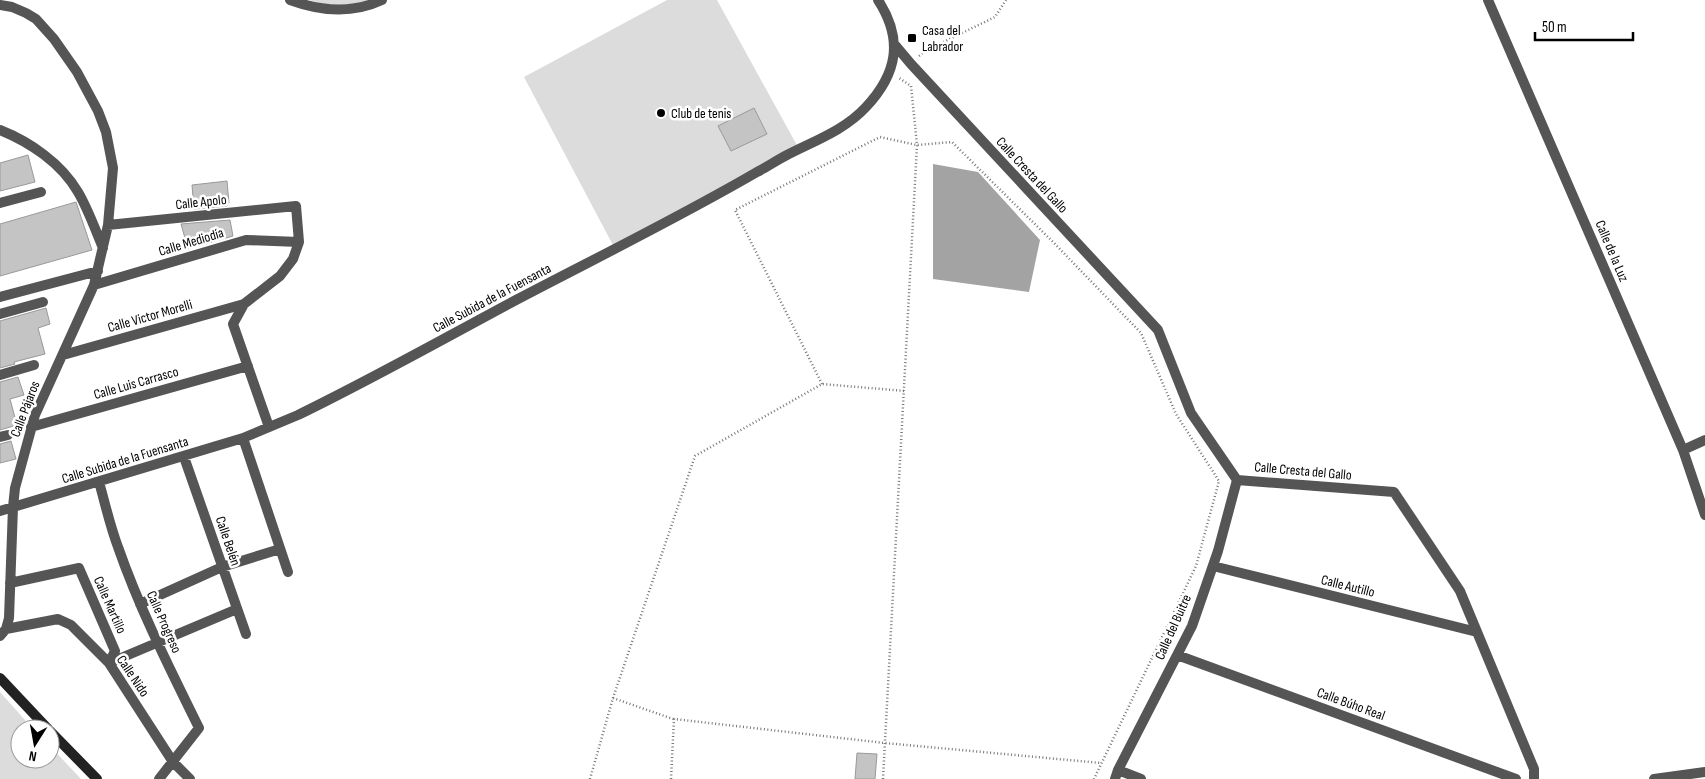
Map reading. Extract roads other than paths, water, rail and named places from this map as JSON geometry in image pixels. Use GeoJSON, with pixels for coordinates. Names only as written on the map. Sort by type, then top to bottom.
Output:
{"type":"FeatureCollection","features":[{"type":"Feature","properties":{"kind":"main road"},"geometry":{"type":"LineString","coordinates":[[0,678],[39,719]]}},
{"type":"Feature","properties":{"kind":"main road"},"geometry":{"type":"LineString","coordinates":[[60,741],[97,779]]}},
{"type":"Feature","properties":{"kind":"street"},"geometry":{"type":"LineString","coordinates":[[290,0],[317,8],[346,10],[363,7],[382,0]]}},
{"type":"Feature","properties":{"kind":"street","name":"Calle Subida de la Fuensanta"},"geometry":{"type":"LineString","coordinates":[[0,511],[243,438],[298,415],[713,198],[788,155],[842,127],[866,108],[874,97],[890,71],[895,54],[895,45],[888,16],[878,0]]}},
{"type":"Feature","properties":{"kind":"street","name":"Calle de la Luz"},"geometry":{"type":"LineString","coordinates":[[1488,0],[1683,450],[1705,515]]}},
{"type":"Feature","properties":{"kind":"street","name":"Calle Pájaros"},"geometry":{"type":"LineString","coordinates":[[0,5],[12,7],[26,13],[43,26],[73,66],[89,92],[106,132],[113,168],[108,225],[94,285],[40,402],[31,426],[15,488],[8,618],[2,634]]}},
{"type":"Feature","properties":{"kind":"street","name":"Calle Cresta del Gallo"},"geometry":{"type":"LineString","coordinates":[[895,45],[1158,330],[1191,413],[1237,480],[1394,492],[1460,591],[1534,769],[1534,779]]}},
{"type":"Feature","properties":{"kind":"street"},"geometry":{"type":"LineString","coordinates":[[0,130],[39,152],[52,162],[72,183],[86,207],[103,248]]}},
{"type":"Feature","properties":{"kind":"street"},"geometry":{"type":"LineString","coordinates":[[0,203],[42,192]]}},
{"type":"Feature","properties":{"kind":"street","name":"Calle Apolo"},"geometry":{"type":"LineString","coordinates":[[108,225],[296,206],[299,242]]}},
{"type":"Feature","properties":{"kind":"street","name":"Calle Mediodía"},"geometry":{"type":"LineString","coordinates":[[94,285],[246,240],[299,242]]}},
{"type":"Feature","properties":{"kind":"street"},"geometry":{"type":"LineString","coordinates":[[269,427],[233,324],[244,304],[280,276],[293,259],[299,242]]}},
{"type":"Feature","properties":{"kind":"street"},"geometry":{"type":"LineString","coordinates":[[0,298],[98,271]]}},
{"type":"Feature","properties":{"kind":"street"},"geometry":{"type":"LineString","coordinates":[[0,314],[43,302]]}},
{"type":"Feature","properties":{"kind":"street","name":"Calle Victor Morelli"},"geometry":{"type":"LineString","coordinates":[[63,355],[244,304]]}},
{"type":"Feature","properties":{"kind":"street"},"geometry":{"type":"LineString","coordinates":[[0,375],[34,365]]}},
{"type":"Feature","properties":{"kind":"street","name":"Calle Luis Carrasco"},"geometry":{"type":"LineString","coordinates":[[31,426],[248,366]]}},
{"type":"Feature","properties":{"kind":"street"},"geometry":{"type":"LineString","coordinates":[[243,438],[288,572]]}},
{"type":"Feature","properties":{"kind":"street"},"geometry":{"type":"LineString","coordinates":[[1683,450],[1705,440]]}},
{"type":"Feature","properties":{"kind":"street","name":"Calle Belén"},"geometry":{"type":"LineString","coordinates":[[184,456],[246,634]]}},
{"type":"Feature","properties":{"kind":"street","name":"Calle del Buitre"},"geometry":{"type":"LineString","coordinates":[[1116,774],[1192,626],[1213,566],[1237,480]]}},
{"type":"Feature","properties":{"kind":"street","name":"Calle Progreso"},"geometry":{"type":"LineString","coordinates":[[99,482],[117,546],[140,604],[199,728],[173,762]]}},
{"type":"Feature","properties":{"kind":"street"},"geometry":{"type":"LineString","coordinates":[[140,604],[222,567],[280,548]]}},
{"type":"Feature","properties":{"kind":"street","name":"Calle Autillo"},"geometry":{"type":"LineString","coordinates":[[1213,566],[1477,632]]}},
{"type":"Feature","properties":{"kind":"street","name":"Calle Martillo"},"geometry":{"type":"LineString","coordinates":[[10,583],[79,568],[115,650],[110,663]]}},
{"type":"Feature","properties":{"kind":"street"},"geometry":{"type":"LineString","coordinates":[[110,663],[237,609]]}},
{"type":"Feature","properties":{"kind":"street","name":"Calle Nido"},"geometry":{"type":"LineString","coordinates":[[2,634],[58,619],[71,626],[110,663],[173,762],[190,779]]}},
{"type":"Feature","properties":{"kind":"street","name":"Calle Búho Real"},"geometry":{"type":"LineString","coordinates":[[1177,655],[1516,779]]}},
{"type":"Feature","properties":{"kind":"street"},"geometry":{"type":"LineString","coordinates":[[159,779],[173,762]]}},
{"type":"Feature","properties":{"kind":"street"},"geometry":{"type":"LineString","coordinates":[[1654,779],[1705,772]]}},
{"type":"Feature","properties":{"kind":"street"},"geometry":{"type":"LineString","coordinates":[[1116,774],[1141,779]]}},
{"type":"Feature","properties":{"kind":"place","name":"Casa del Labrador"},"geometry":{"type":"Point","coordinates":[912,38]}},
{"type":"Feature","properties":{"kind":"place","name":"Club de tenis"},"geometry":{"type":"Point","coordinates":[661,113]}}]}
